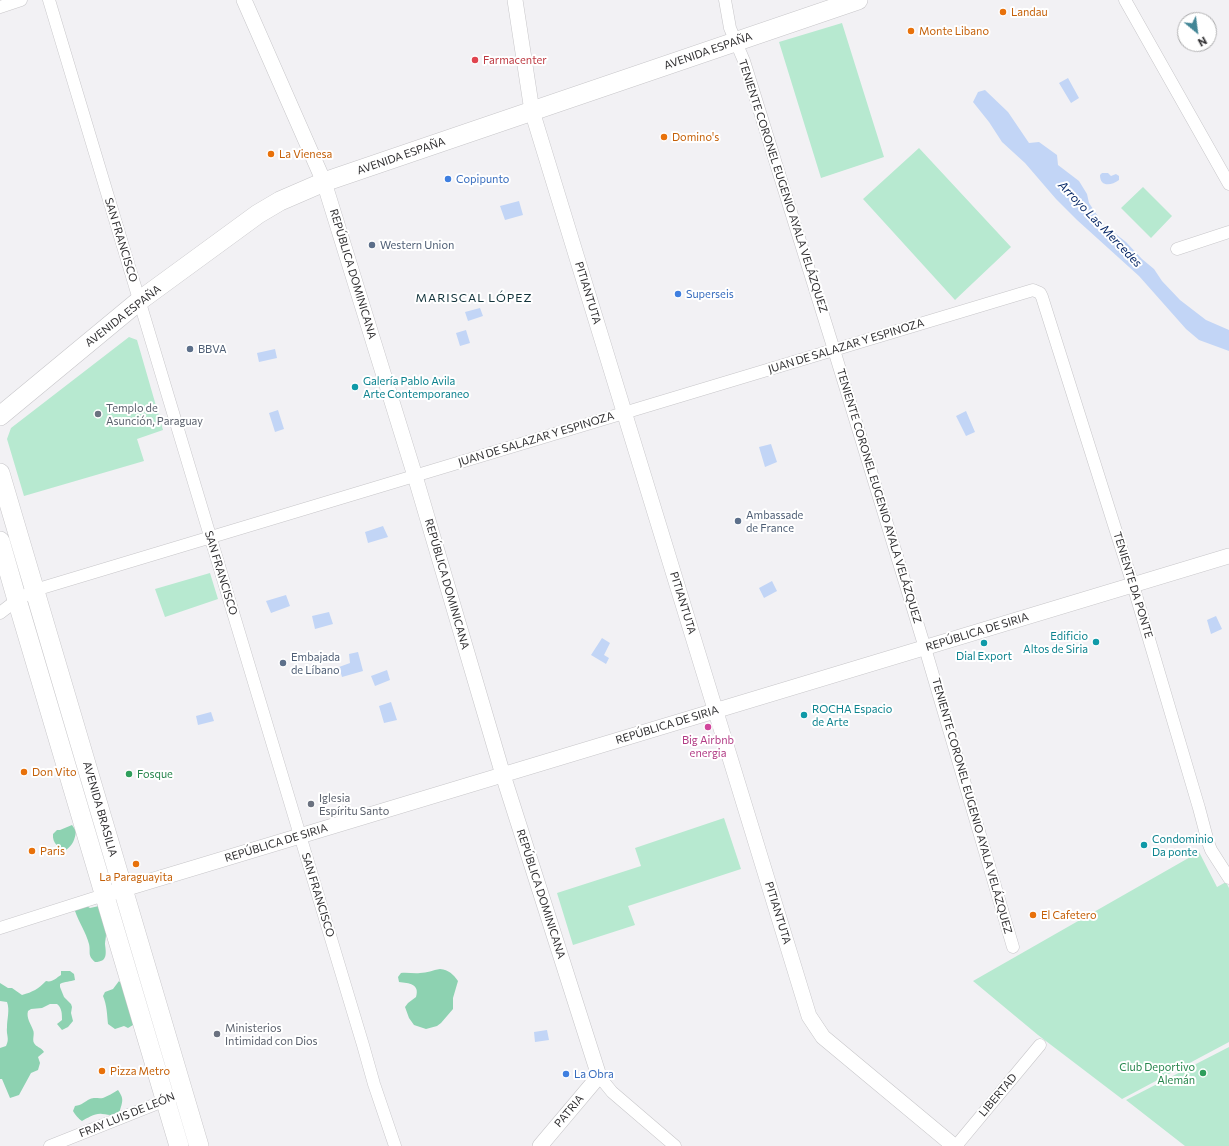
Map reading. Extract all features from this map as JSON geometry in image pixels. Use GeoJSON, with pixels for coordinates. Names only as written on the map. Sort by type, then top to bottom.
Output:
{"type":"FeatureCollection","features":[{"type":"Feature","properties":{"kind":"main road","name":"AVENIDA ESPAÑA"},"geometry":{"type":"LineString","coordinates":[[0,416],[139,301],[258,214],[280,201],[324,182],[858,0]]}},
{"type":"Feature","properties":{"kind":"main road","name":"AVENIDA BRASILIA"},"geometry":{"type":"LineString","coordinates":[[0,473],[199,1146]]}},
{"type":"Feature","properties":{"kind":"main road","name":"AVENIDA BRASILIA"},"geometry":{"type":"LineString","coordinates":[[0,541],[179,1146]]}},
{"type":"Feature","properties":{"kind":"street"},"geometry":{"type":"LineString","coordinates":[[0,7],[21,0]]}},
{"type":"Feature","properties":{"kind":"street","name":"SAN FRANCISCO"},"geometry":{"type":"LineString","coordinates":[[49,0],[374,1084],[395,1146]]}},
{"type":"Feature","properties":{"kind":"street","name":"REPÚBLICA DOMINICANA"},"geometry":{"type":"LineString","coordinates":[[244,0],[324,182],[415,476],[503,775],[599,1076],[612,1092],[675,1146]]}},
{"type":"Feature","properties":{"kind":"street","name":"PITIANTUTA"},"geometry":{"type":"LineString","coordinates":[[515,0],[532,111],[809,1016],[822,1037],[955,1146]]}},
{"type":"Feature","properties":{"kind":"street","name":"TENIENTE CORONEL EUGENIO AYALA VELÁZQUEZ"},"geometry":{"type":"LineString","coordinates":[[725,0],[730,28],[744,61],[834,350],[925,648],[1013,948]]}},
{"type":"Feature","properties":{"kind":"street"},"geometry":{"type":"LineString","coordinates":[[1125,0],[1229,184]]}},
{"type":"Feature","properties":{"kind":"street"},"geometry":{"type":"LineString","coordinates":[[1177,249],[1229,232]]}},
{"type":"Feature","properties":{"kind":"street","name":"JUAN DE SALAZAR Y ESPINOZA"},"geometry":{"type":"LineString","coordinates":[[0,613],[17,600],[35,590],[1029,291],[1037,291]]}},
{"type":"Feature","properties":{"kind":"street","name":"TENIENTE DA PONTE"},"geometry":{"type":"LineString","coordinates":[[1037,291],[1042,296],[1133,585],[1208,842],[1211,850],[1229,878]]}},
{"type":"Feature","properties":{"kind":"street","name":"REPÚBLICA DE SIRIA"},"geometry":{"type":"LineString","coordinates":[[104,895],[1229,556]]}},
{"type":"Feature","properties":{"kind":"street"},"geometry":{"type":"LineString","coordinates":[[0,928],[104,895]]}},
{"type":"Feature","properties":{"kind":"street","name":"LIBERTAD"},"geometry":{"type":"LineString","coordinates":[[955,1146],[1040,1045]]}},
{"type":"Feature","properties":{"kind":"street","name":"PATRIA"},"geometry":{"type":"LineString","coordinates":[[540,1146],[599,1076]]}},
{"type":"Feature","properties":{"kind":"street","name":"FRAY LUIS DE LEÓN"},"geometry":{"type":"LineString","coordinates":[[50,1146],[183,1093]]}},
{"type":"Feature","properties":{"kind":"green space"},"geometry":{"type":"Polygon","coordinates":[[[842,23],[884,157],[821,178],[779,42],[842,23]]]}},
{"type":"Feature","properties":{"kind":"green space"},"geometry":{"type":"Polygon","coordinates":[[[919,148],[1011,247],[955,300],[863,199],[919,148]]]}},
{"type":"Feature","properties":{"kind":"green space"},"geometry":{"type":"Polygon","coordinates":[[[1143,187],[1172,216],[1151,238],[1121,208],[1143,187]]]}},
{"type":"Feature","properties":{"kind":"green space"},"geometry":{"type":"Polygon","coordinates":[[[129,337],[137,340],[163,430],[137,439],[144,461],[24,496],[7,439],[11,428],[129,337]]]}},
{"type":"Feature","properties":{"kind":"green space"},"geometry":{"type":"Polygon","coordinates":[[[210,573],[218,599],[165,617],[155,589],[210,573]]]}},
{"type":"Feature","properties":{"kind":"green space"},"geometry":{"type":"Polygon","coordinates":[[[724,818],[741,869],[628,906],[635,925],[573,945],[557,893],[641,866],[635,848],[724,818]]]}},
{"type":"Feature","properties":{"kind":"green space"},"geometry":{"type":"Polygon","coordinates":[[[72,825],[76,831],[72,844],[66,850],[59,847],[55,843],[53,834],[57,830],[72,825]]]}},
{"type":"Feature","properties":{"kind":"green space"},"geometry":{"type":"Polygon","coordinates":[[[1199,852],[1217,887],[1226,882],[1229,888],[1229,1042],[1122,1099],[1038,1035],[973,981],[1199,852]]]}},
{"type":"Feature","properties":{"kind":"green space"},"geometry":{"type":"Polygon","coordinates":[[[85,905],[90,908],[99,906],[106,931],[106,954],[104,959],[99,962],[95,962],[91,958],[88,940],[75,911],[75,907],[85,905]]]}},
{"type":"Feature","properties":{"kind":"green space"},"geometry":{"type":"Polygon","coordinates":[[[440,969],[446,970],[458,981],[453,998],[453,1009],[437,1026],[426,1029],[414,1025],[409,1018],[405,1007],[416,997],[416,989],[413,985],[399,982],[398,977],[401,973],[423,973],[440,969]]]}},
{"type":"Feature","properties":{"kind":"green space"},"geometry":{"type":"Polygon","coordinates":[[[61,971],[70,971],[74,974],[75,980],[60,984],[64,997],[71,1004],[73,1021],[68,1027],[62,1030],[57,1024],[62,1020],[62,1013],[57,1004],[50,1004],[42,1008],[31,1009],[28,1011],[28,1019],[34,1032],[34,1043],[44,1052],[38,1057],[40,1063],[38,1070],[31,1073],[19,1095],[10,1098],[2,1079],[0,1079],[0,1048],[6,1046],[8,1041],[8,1005],[7,1002],[0,1001],[0,983],[8,988],[12,988],[22,995],[35,990],[46,981],[54,980],[61,975],[61,971]]]}},
{"type":"Feature","properties":{"kind":"green space"},"geometry":{"type":"Polygon","coordinates":[[[119,981],[123,986],[135,1021],[133,1025],[128,1028],[124,1026],[115,1029],[108,1024],[103,996],[105,992],[113,989],[119,981]]]}},
{"type":"Feature","properties":{"kind":"green space","name":"Club Deportivo Alemán"},"geometry":{"type":"Polygon","coordinates":[[[1229,1047],[1229,1146],[1185,1146],[1126,1100],[1229,1047]]]}},
{"type":"Feature","properties":{"kind":"green space"},"geometry":{"type":"Polygon","coordinates":[[[118,1090],[122,1099],[119,1114],[97,1114],[82,1121],[73,1111],[75,1106],[90,1099],[103,1098],[118,1090]]]}},
{"type":"Feature","properties":{"kind":"water"},"geometry":{"type":"Polygon","coordinates":[[[1068,78],[1079,98],[1071,103],[1059,83],[1068,78]]]}},
{"type":"Feature","properties":{"kind":"water","name":"Arroyo Las Mercedes"},"geometry":{"type":"Polygon","coordinates":[[[985,90],[1008,112],[1029,143],[1039,142],[1057,155],[1058,165],[1079,181],[1087,194],[1089,203],[1103,224],[1126,242],[1154,269],[1162,281],[1180,300],[1206,320],[1229,330],[1229,351],[1199,340],[1186,329],[1139,276],[1077,220],[1056,199],[1025,163],[1002,142],[989,122],[973,102],[978,92],[985,90]]]}},
{"type":"Feature","properties":{"kind":"water"},"geometry":{"type":"Polygon","coordinates":[[[1102,173],[1108,173],[1111,176],[1116,174],[1119,176],[1119,180],[1106,184],[1100,179],[1100,175],[1102,173]]]}},
{"type":"Feature","properties":{"kind":"water"},"geometry":{"type":"Polygon","coordinates":[[[519,201],[523,215],[505,220],[500,206],[519,201]]]}},
{"type":"Feature","properties":{"kind":"water"},"geometry":{"type":"Polygon","coordinates":[[[480,308],[483,316],[468,321],[465,312],[480,308]]]}},
{"type":"Feature","properties":{"kind":"water"},"geometry":{"type":"Polygon","coordinates":[[[466,330],[470,343],[460,346],[456,333],[466,330]]]}},
{"type":"Feature","properties":{"kind":"water"},"geometry":{"type":"Polygon","coordinates":[[[275,349],[277,358],[259,362],[257,353],[275,349]]]}},
{"type":"Feature","properties":{"kind":"water"},"geometry":{"type":"Polygon","coordinates":[[[278,410],[284,429],[275,432],[269,413],[278,410]]]}},
{"type":"Feature","properties":{"kind":"water"},"geometry":{"type":"Polygon","coordinates":[[[966,411],[975,432],[966,436],[956,416],[966,411]]]}},
{"type":"Feature","properties":{"kind":"water"},"geometry":{"type":"Polygon","coordinates":[[[771,444],[777,462],[765,467],[759,447],[771,444]]]}},
{"type":"Feature","properties":{"kind":"water"},"geometry":{"type":"Polygon","coordinates":[[[383,526],[388,537],[368,543],[365,532],[383,526]]]}},
{"type":"Feature","properties":{"kind":"water"},"geometry":{"type":"Polygon","coordinates":[[[772,581],[777,591],[764,598],[759,588],[772,581]]]}},
{"type":"Feature","properties":{"kind":"water"},"geometry":{"type":"Polygon","coordinates":[[[286,595],[290,606],[271,613],[266,601],[286,595]]]}},
{"type":"Feature","properties":{"kind":"water"},"geometry":{"type":"Polygon","coordinates":[[[329,612],[333,624],[315,629],[312,616],[329,612]]]}},
{"type":"Feature","properties":{"kind":"water"},"geometry":{"type":"Polygon","coordinates":[[[1216,616],[1222,629],[1211,634],[1207,620],[1216,616]]]}},
{"type":"Feature","properties":{"kind":"water"},"geometry":{"type":"Polygon","coordinates":[[[602,638],[610,643],[604,655],[609,658],[606,664],[591,655],[602,638]]]}},
{"type":"Feature","properties":{"kind":"water"},"geometry":{"type":"Polygon","coordinates":[[[358,652],[363,671],[342,677],[339,667],[350,663],[349,654],[358,652]]]}},
{"type":"Feature","properties":{"kind":"water"},"geometry":{"type":"Polygon","coordinates":[[[387,670],[390,680],[375,686],[371,676],[387,670]]]}},
{"type":"Feature","properties":{"kind":"water"},"geometry":{"type":"Polygon","coordinates":[[[391,702],[397,720],[384,723],[379,706],[391,702]]]}},
{"type":"Feature","properties":{"kind":"water"},"geometry":{"type":"Polygon","coordinates":[[[211,712],[214,721],[198,725],[196,716],[211,712]]]}},
{"type":"Feature","properties":{"kind":"water"},"geometry":{"type":"Polygon","coordinates":[[[547,1030],[549,1040],[535,1042],[534,1032],[547,1030]]]}},
{"type":"Feature","properties":{"kind":"place","name":"Landau"},"geometry":{"type":"Point","coordinates":[1003,12]}},
{"type":"Feature","properties":{"kind":"place","name":"Monte Libano"},"geometry":{"type":"Point","coordinates":[911,31]}},
{"type":"Feature","properties":{"kind":"place","name":"Farmacenter"},"geometry":{"type":"Point","coordinates":[475,60]}},
{"type":"Feature","properties":{"kind":"place","name":"Domino's"},"geometry":{"type":"Point","coordinates":[664,137]}},
{"type":"Feature","properties":{"kind":"place","name":"La Vienesa"},"geometry":{"type":"Point","coordinates":[271,154]}},
{"type":"Feature","properties":{"kind":"place","name":"Copipunto"},"geometry":{"type":"Point","coordinates":[448,179]}},
{"type":"Feature","properties":{"kind":"place","name":"Western Union"},"geometry":{"type":"Point","coordinates":[372,245]}},
{"type":"Feature","properties":{"kind":"place","name":"Superseis"},"geometry":{"type":"Point","coordinates":[678,294]}},
{"type":"Feature","properties":{"kind":"place","name":"BBVA"},"geometry":{"type":"Point","coordinates":[190,349]}},
{"type":"Feature","properties":{"kind":"place","name":"Galería Pablo Avila Arte Contemporaneo"},"geometry":{"type":"Point","coordinates":[355,387]}},
{"type":"Feature","properties":{"kind":"place","name":"Templo de Asunción, Paraguay"},"geometry":{"type":"Point","coordinates":[98,414]}},
{"type":"Feature","properties":{"kind":"place","name":"Ambassade de France"},"geometry":{"type":"Point","coordinates":[738,521]}},
{"type":"Feature","properties":{"kind":"place","name":"Edificio Altos de Siria"},"geometry":{"type":"Point","coordinates":[1096,642]}},
{"type":"Feature","properties":{"kind":"place","name":"Dial Export"},"geometry":{"type":"Point","coordinates":[984,643]}},
{"type":"Feature","properties":{"kind":"place","name":"Embajada de Líbano"},"geometry":{"type":"Point","coordinates":[283,663]}},
{"type":"Feature","properties":{"kind":"place","name":"ROCHA Espacio de Arte"},"geometry":{"type":"Point","coordinates":[804,715]}},
{"type":"Feature","properties":{"kind":"place","name":"Big Airbnb energia"},"geometry":{"type":"Point","coordinates":[708,727]}},
{"type":"Feature","properties":{"kind":"place","name":"Don Vito"},"geometry":{"type":"Point","coordinates":[24,772]}},
{"type":"Feature","properties":{"kind":"place","name":"Fosque"},"geometry":{"type":"Point","coordinates":[129,774]}},
{"type":"Feature","properties":{"kind":"place","name":"Iglesia Espíritu Santo"},"geometry":{"type":"Point","coordinates":[311,804]}},
{"type":"Feature","properties":{"kind":"place","name":"Condominio Da ponte"},"geometry":{"type":"Point","coordinates":[1144,845]}},
{"type":"Feature","properties":{"kind":"place","name":"Paris"},"geometry":{"type":"Point","coordinates":[32,851]}},
{"type":"Feature","properties":{"kind":"place","name":"La Paraguayita"},"geometry":{"type":"Point","coordinates":[136,864]}},
{"type":"Feature","properties":{"kind":"place","name":"El Cafetero"},"geometry":{"type":"Point","coordinates":[1033,915]}},
{"type":"Feature","properties":{"kind":"place","name":"Ministerios Intimidad con Dios"},"geometry":{"type":"Point","coordinates":[217,1034]}},
{"type":"Feature","properties":{"kind":"place","name":"Pizza Metro"},"geometry":{"type":"Point","coordinates":[102,1071]}},
{"type":"Feature","properties":{"kind":"place","name":"Club Deportivo Alemán"},"geometry":{"type":"Point","coordinates":[1203,1073]}},
{"type":"Feature","properties":{"kind":"place","name":"La Obra"},"geometry":{"type":"Point","coordinates":[566,1074]}},
{"type":"Feature","properties":{"kind":"district","name":"MARISCAL LÓPEZ"},"geometry":{"type":"Point","coordinates":[474,298]}}]}
